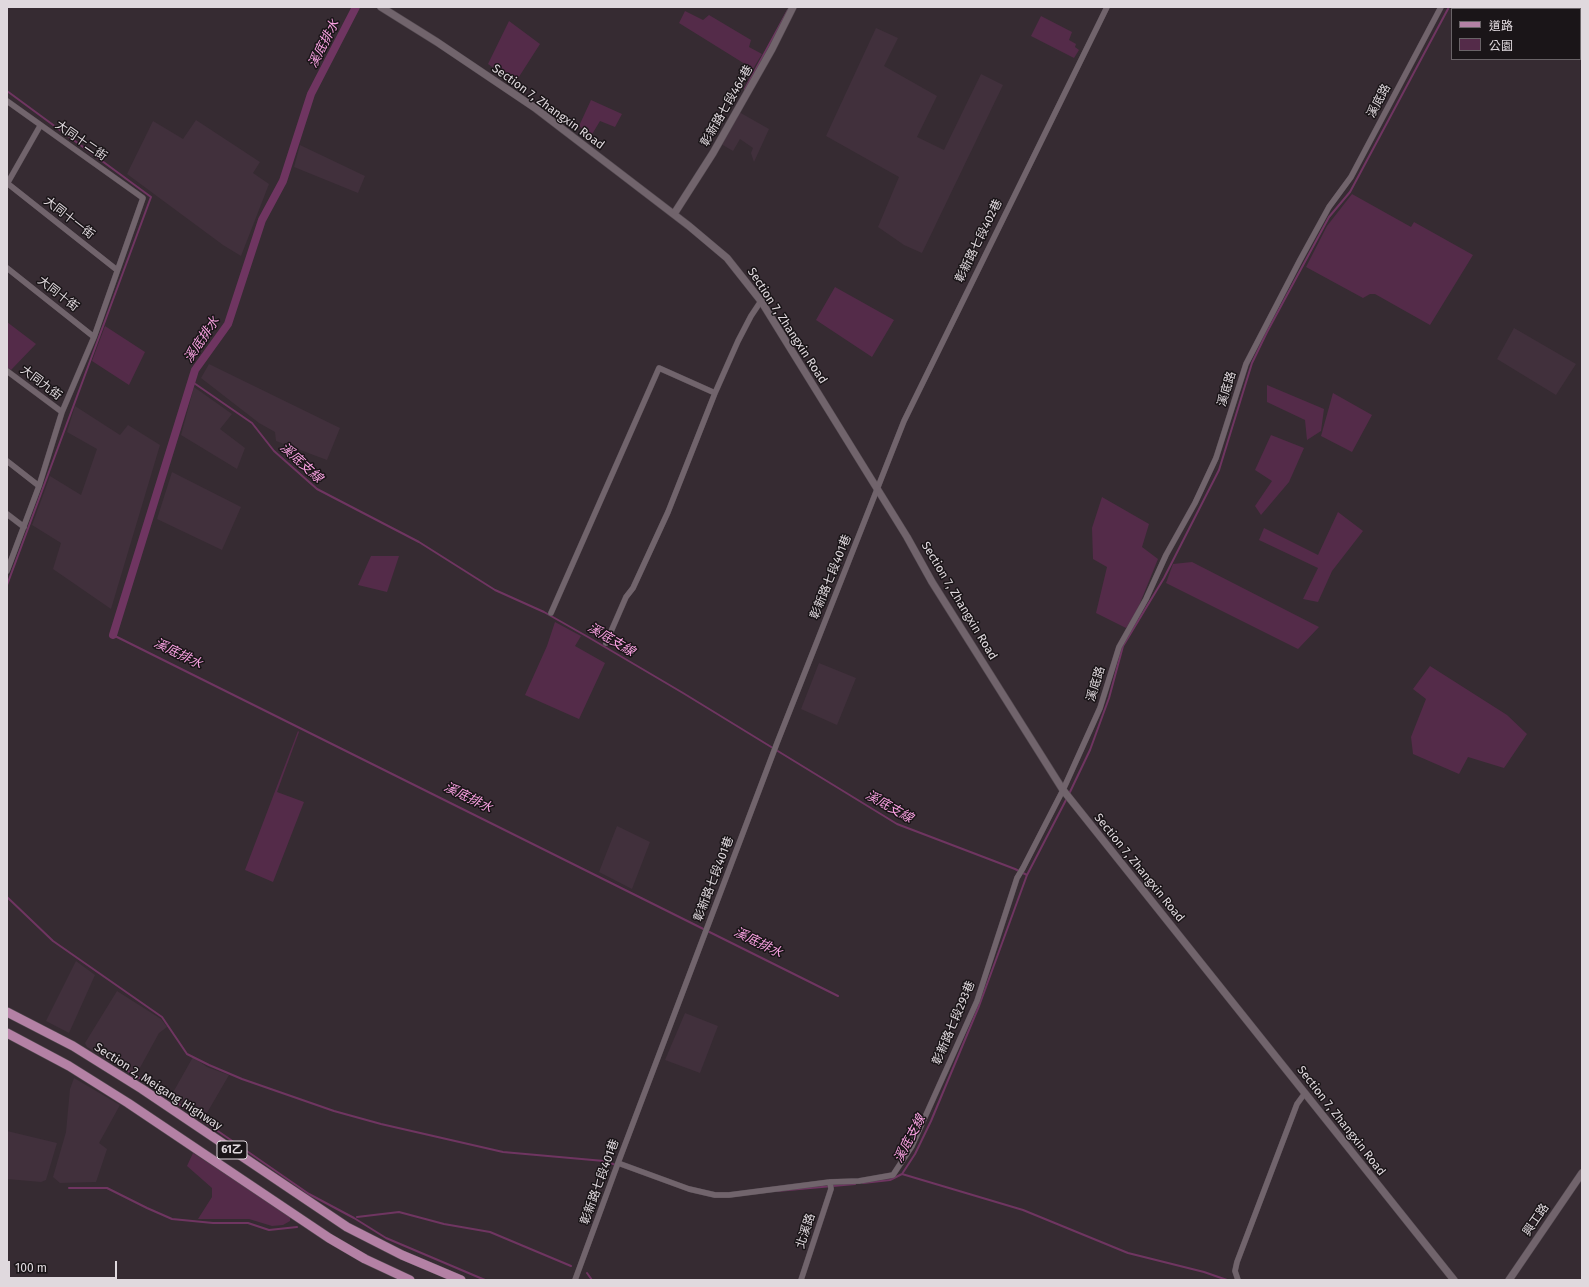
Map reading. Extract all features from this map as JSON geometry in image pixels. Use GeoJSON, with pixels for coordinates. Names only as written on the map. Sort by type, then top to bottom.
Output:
{"type":"FeatureCollection","features":[{"type":"Feature","properties":{"kind":"main road","name":"Section 2, Meigang Highway"},"geometry":{"type":"LineString","coordinates":[[7,1012],[73,1046],[142,1089],[347,1227],[402,1255],[461,1280]]}},
{"type":"Feature","properties":{"kind":"main road","name":"61乙"},"geometry":{"type":"LineString","coordinates":[[7,1032],[69,1066],[121,1099],[329,1238],[365,1259],[410,1280]]}},
{"type":"Feature","properties":{"kind":"street","name":"Section 7, Zhangxin Road"},"geometry":{"type":"LineString","coordinates":[[381,7],[437,42],[535,108],[674,214],[727,258],[761,301],[877,487],[932,582],[1063,790],[1454,1280]]}},
{"type":"Feature","properties":{"kind":"street","name":"彰新路七段464巷"},"geometry":{"type":"LineString","coordinates":[[674,214],[713,153],[735,115],[772,49],[793,7]]}},
{"type":"Feature","properties":{"kind":"street","name":"彰新路七段402巷"},"geometry":{"type":"LineString","coordinates":[[877,487],[919,387],[1107,7]]}},
{"type":"Feature","properties":{"kind":"street","name":"溪底路"},"geometry":{"type":"LineString","coordinates":[[1063,790],[1100,708],[1118,647],[1146,599],[1166,555],[1195,503],[1216,458],[1246,364],[1329,207],[1351,177],[1441,7]]}},
{"type":"Feature","properties":{"kind":"street","name":"大同十二街"},"geometry":{"type":"LineString","coordinates":[[7,101],[143,198],[117,270]]}},
{"type":"Feature","properties":{"kind":"street"},"geometry":{"type":"LineString","coordinates":[[7,184],[40,126]]}},
{"type":"Feature","properties":{"kind":"street","name":"大同十一街"},"geometry":{"type":"LineString","coordinates":[[7,184],[117,270]]}},
{"type":"Feature","properties":{"kind":"street","name":"大同十街"},"geometry":{"type":"LineString","coordinates":[[7,268],[94,337]]}},
{"type":"Feature","properties":{"kind":"street"},"geometry":{"type":"LineString","coordinates":[[7,571],[24,527],[62,412],[94,337],[117,270]]}},
{"type":"Feature","properties":{"kind":"street"},"geometry":{"type":"LineString","coordinates":[[606,643],[626,597],[633,588],[668,512],[715,393],[744,329],[761,301]]}},
{"type":"Feature","properties":{"kind":"street"},"geometry":{"type":"LineString","coordinates":[[551,613],[659,368],[715,393]]}},
{"type":"Feature","properties":{"kind":"street","name":"大同九街"},"geometry":{"type":"LineString","coordinates":[[7,371],[62,412]]}},
{"type":"Feature","properties":{"kind":"street"},"geometry":{"type":"LineString","coordinates":[[7,461],[38,486]]}},
{"type":"Feature","properties":{"kind":"street","name":"彰新路七段401巷"},"geometry":{"type":"LineString","coordinates":[[575,1280],[775,750],[877,487]]}},
{"type":"Feature","properties":{"kind":"street"},"geometry":{"type":"LineString","coordinates":[[7,514],[24,527]]}},
{"type":"Feature","properties":{"kind":"street","name":"彰新路七段293巷"},"geometry":{"type":"LineString","coordinates":[[830,1182],[859,1180],[893,1175],[912,1146],[977,1002],[1017,878],[1063,790]]}},
{"type":"Feature","properties":{"kind":"street"},"geometry":{"type":"LineString","coordinates":[[1238,1280],[1236,1271],[1237,1262],[1297,1104],[1305,1093]]}},
{"type":"Feature","properties":{"kind":"street"},"geometry":{"type":"LineString","coordinates":[[618,1163],[689,1189],[715,1194],[729,1195],[830,1182]]}},
{"type":"Feature","properties":{"kind":"street","name":"興工路"},"geometry":{"type":"LineString","coordinates":[[1509,1280],[1582,1173]]}},
{"type":"Feature","properties":{"kind":"street","name":"北溪路"},"geometry":{"type":"LineString","coordinates":[[801,1280],[831,1189],[830,1182]]}},
{"type":"Feature","properties":{"kind":"shaded area"},"geometry":{"type":"Polygon","coordinates":[[[876,28],[898,38],[884,66],[937,96],[917,137],[944,150],[981,74],[1003,85],[922,253],[904,245],[878,227],[899,177],[826,136],[876,28]]]}},
{"type":"Feature","properties":{"kind":"shaded area"},"geometry":{"type":"Polygon","coordinates":[[[739,112],[769,129],[754,162],[751,153],[753,148],[740,139],[733,151],[721,144],[739,112]]]}},
{"type":"Feature","properties":{"kind":"shaded area"},"geometry":{"type":"Polygon","coordinates":[[[196,120],[260,162],[253,173],[269,184],[241,256],[223,245],[127,174],[153,121],[183,139],[196,120]]]}},
{"type":"Feature","properties":{"kind":"shaded area"},"geometry":{"type":"Polygon","coordinates":[[[300,145],[365,176],[358,193],[294,167],[300,145]]]}},
{"type":"Feature","properties":{"kind":"shaded area"},"geometry":{"type":"Polygon","coordinates":[[[1514,328],[1576,364],[1556,395],[1497,359],[1514,328]]]}},
{"type":"Feature","properties":{"kind":"shaded area"},"geometry":{"type":"Polygon","coordinates":[[[209,364],[340,428],[327,460],[276,441],[275,432],[259,423],[201,378],[209,364]]]}},
{"type":"Feature","properties":{"kind":"shaded area"},"geometry":{"type":"Polygon","coordinates":[[[194,387],[232,414],[220,429],[245,448],[237,469],[181,435],[194,387]]]}},
{"type":"Feature","properties":{"kind":"shaded area"},"geometry":{"type":"Polygon","coordinates":[[[75,406],[120,435],[128,425],[160,445],[111,609],[53,569],[61,543],[32,525],[50,476],[81,495],[97,449],[67,432],[75,406]]]}},
{"type":"Feature","properties":{"kind":"shaded area"},"geometry":{"type":"Polygon","coordinates":[[[172,472],[241,507],[222,550],[157,519],[172,472]]]}},
{"type":"Feature","properties":{"kind":"shaded area"},"geometry":{"type":"Polygon","coordinates":[[[819,663],[856,678],[837,725],[801,709],[819,663]]]}},
{"type":"Feature","properties":{"kind":"shaded area"},"geometry":{"type":"Polygon","coordinates":[[[617,826],[650,842],[632,889],[599,872],[617,826]]]}},
{"type":"Feature","properties":{"kind":"shaded area"},"geometry":{"type":"Polygon","coordinates":[[[76,961],[95,975],[69,1033],[46,1021],[76,961]]]}},
{"type":"Feature","properties":{"kind":"shaded area"},"geometry":{"type":"Polygon","coordinates":[[[117,991],[161,1019],[167,1027],[159,1033],[136,1075],[87,1047],[85,1043],[117,991]]]}},
{"type":"Feature","properties":{"kind":"shaded area"},"geometry":{"type":"Polygon","coordinates":[[[685,1013],[718,1026],[700,1073],[665,1060],[685,1013]]]}},
{"type":"Feature","properties":{"kind":"shaded area"},"geometry":{"type":"Polygon","coordinates":[[[193,1057],[207,1067],[229,1075],[204,1118],[171,1096],[193,1057]]]}},
{"type":"Feature","properties":{"kind":"shaded area"},"geometry":{"type":"Polygon","coordinates":[[[74,1078],[120,1105],[99,1143],[107,1149],[96,1182],[60,1183],[53,1177],[66,1132],[70,1089],[74,1078]]]}},
{"type":"Feature","properties":{"kind":"shaded area"},"geometry":{"type":"Polygon","coordinates":[[[7,1131],[57,1143],[46,1180],[41,1182],[7,1179],[7,1131]]]}},
{"type":"Feature","properties":{"kind":"green space"},"geometry":{"type":"Polygon","coordinates":[[[685,11],[703,20],[709,15],[751,40],[749,47],[762,54],[753,69],[679,23],[685,11]]]}},
{"type":"Feature","properties":{"kind":"green space"},"geometry":{"type":"Polygon","coordinates":[[[1041,16],[1072,32],[1069,40],[1076,44],[1075,47],[1079,50],[1074,58],[1031,36],[1041,16]]]}},
{"type":"Feature","properties":{"kind":"green space"},"geometry":{"type":"Polygon","coordinates":[[[509,21],[540,44],[515,83],[488,64],[509,21]]]}},
{"type":"Feature","properties":{"kind":"green space"},"geometry":{"type":"Polygon","coordinates":[[[591,100],[622,114],[615,127],[600,121],[591,136],[579,126],[591,100]]]}},
{"type":"Feature","properties":{"kind":"green space"},"geometry":{"type":"Polygon","coordinates":[[[1352,194],[1411,227],[1414,222],[1473,255],[1430,325],[1375,294],[1370,294],[1363,298],[1306,267],[1327,226],[1352,194]]]}},
{"type":"Feature","properties":{"kind":"green space"},"geometry":{"type":"Polygon","coordinates":[[[835,287],[894,320],[872,357],[816,320],[835,287]]]}},
{"type":"Feature","properties":{"kind":"green space"},"geometry":{"type":"Polygon","coordinates":[[[7,322],[36,344],[11,370],[7,367],[7,322]]]}},
{"type":"Feature","properties":{"kind":"green space"},"geometry":{"type":"Polygon","coordinates":[[[105,326],[145,352],[129,385],[92,361],[105,326]]]}},
{"type":"Feature","properties":{"kind":"green space"},"geometry":{"type":"Polygon","coordinates":[[[1267,385],[1324,409],[1321,431],[1307,440],[1305,420],[1267,402],[1267,385]]]}},
{"type":"Feature","properties":{"kind":"green space"},"geometry":{"type":"Polygon","coordinates":[[[1333,393],[1372,415],[1352,452],[1321,436],[1333,393]]]}},
{"type":"Feature","properties":{"kind":"green space"},"geometry":{"type":"Polygon","coordinates":[[[1271,435],[1304,448],[1289,482],[1261,515],[1255,506],[1272,481],[1255,470],[1271,435]]]}},
{"type":"Feature","properties":{"kind":"green space"},"geometry":{"type":"Polygon","coordinates":[[[1102,497],[1149,524],[1142,547],[1158,559],[1134,618],[1126,628],[1096,613],[1107,567],[1093,559],[1092,528],[1102,497]]]}},
{"type":"Feature","properties":{"kind":"green space"},"geometry":{"type":"Polygon","coordinates":[[[1338,512],[1363,531],[1332,571],[1318,602],[1303,599],[1318,568],[1259,540],[1264,528],[1318,555],[1338,512]]]}},
{"type":"Feature","properties":{"kind":"green space"},"geometry":{"type":"Polygon","coordinates":[[[371,556],[399,556],[387,592],[358,585],[371,556]]]}},
{"type":"Feature","properties":{"kind":"green space"},"geometry":{"type":"Polygon","coordinates":[[[1192,562],[1319,627],[1298,649],[1166,583],[1173,564],[1192,562]]]}},
{"type":"Feature","properties":{"kind":"green space"},"geometry":{"type":"Polygon","coordinates":[[[555,622],[581,636],[575,646],[605,663],[579,719],[525,695],[547,646],[555,622]]]}},
{"type":"Feature","properties":{"kind":"green space"},"geometry":{"type":"Polygon","coordinates":[[[1430,666],[1507,715],[1527,734],[1504,768],[1468,757],[1459,774],[1413,754],[1411,737],[1426,699],[1413,689],[1430,666]]]}},
{"type":"Feature","properties":{"kind":"green space"},"geometry":{"type":"Polygon","coordinates":[[[298,731],[299,732],[277,792],[304,802],[273,882],[245,870],[298,731]]]}},
{"type":"Feature","properties":{"kind":"green space"},"geometry":{"type":"Polygon","coordinates":[[[193,1153],[286,1213],[290,1217],[290,1221],[283,1225],[272,1226],[249,1219],[198,1219],[212,1197],[212,1188],[187,1166],[193,1153]]]}},
{"type":"Feature","properties":{"kind":"waterway","name":"溪底排水"},"geometry":{"type":"LineString","coordinates":[[113,635],[195,370],[228,324],[262,220],[283,181],[311,94],[356,7]]}},
{"type":"Feature","properties":{"kind":"waterway"},"geometry":{"type":"LineString","coordinates":[[1069,794],[1090,750],[1109,698],[1123,646],[1164,578],[1219,470],[1252,363],[1329,217],[1350,192],[1449,7]]}},
{"type":"Feature","properties":{"kind":"waterway"},"geometry":{"type":"LineString","coordinates":[[745,89],[788,10]]}},
{"type":"Feature","properties":{"kind":"waterway"},"geometry":{"type":"LineString","coordinates":[[7,91],[151,197],[7,585]]}},
{"type":"Feature","properties":{"kind":"waterway","name":"溪底支線"},"geometry":{"type":"LineString","coordinates":[[191,381],[252,423],[274,451],[317,489],[419,542],[495,590],[544,612],[588,637],[683,693],[897,824],[1015,869],[1027,875],[979,1006],[931,1121],[915,1154],[902,1174],[1023,1210],[1128,1253],[1204,1272],[1227,1280]]}},
{"type":"Feature","properties":{"kind":"waterway","name":"溪底排水"},"geometry":{"type":"LineString","coordinates":[[113,635],[838,996]]}},
{"type":"Feature","properties":{"kind":"waterway"},"geometry":{"type":"LineString","coordinates":[[1027,875],[1067,798]]}},
{"type":"Feature","properties":{"kind":"waterway"},"geometry":{"type":"LineString","coordinates":[[7,897],[53,941],[162,1017],[187,1054],[209,1065],[242,1079],[334,1111],[381,1124],[503,1152],[604,1161],[616,1165]]}},
{"type":"Feature","properties":{"kind":"waterway"},"geometry":{"type":"LineString","coordinates":[[104,1056],[157,1089],[309,1194],[354,1218],[386,1238],[485,1280]]}},
{"type":"Feature","properties":{"kind":"waterway"},"geometry":{"type":"LineString","coordinates":[[863,1183],[890,1180],[902,1174]]}},
{"type":"Feature","properties":{"kind":"waterway"},"geometry":{"type":"LineString","coordinates":[[777,1191],[855,1184]]}},
{"type":"Feature","properties":{"kind":"waterway"},"geometry":{"type":"LineString","coordinates":[[69,1188],[107,1188],[172,1219],[213,1223],[248,1223],[269,1230],[297,1227]]}},
{"type":"Feature","properties":{"kind":"waterway"},"geometry":{"type":"LineString","coordinates":[[357,1217],[399,1212],[444,1224],[490,1232],[571,1266]]}},
{"type":"Feature","properties":{"kind":"waterway"},"geometry":{"type":"LineString","coordinates":[[587,1273],[592,1280]]}}]}
